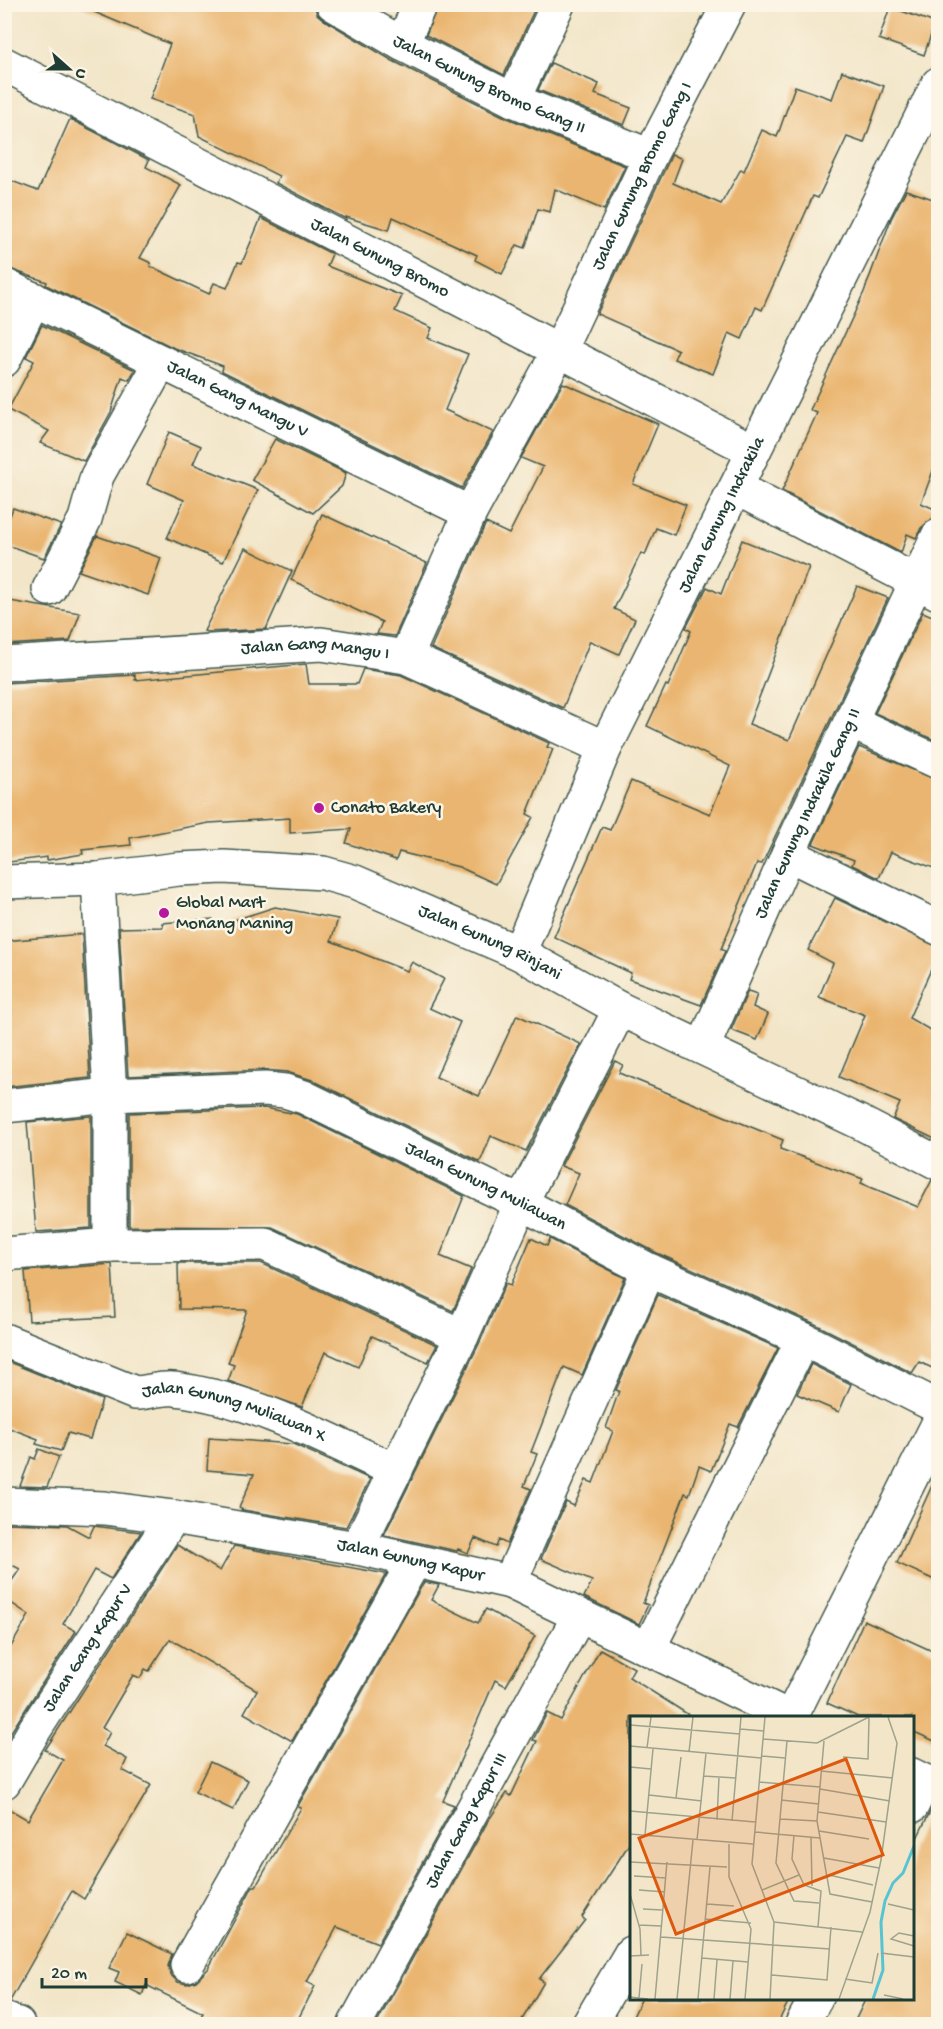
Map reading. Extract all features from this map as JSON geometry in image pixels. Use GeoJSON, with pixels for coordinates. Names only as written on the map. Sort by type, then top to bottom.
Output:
{"type":"FeatureCollection","features":[{"type":"Feature","properties":{"kind":"street","name":"Jalan Gunung Bromo Gang II"},"geometry":{"type":"LineString","coordinates":[[333,4],[402,44],[513,100],[650,156]]}},
{"type":"Feature","properties":{"kind":"street"},"geometry":{"type":"LineString","coordinates":[[402,44],[420,4]]}},
{"type":"Feature","properties":{"kind":"street"},"geometry":{"type":"LineString","coordinates":[[513,100],[558,4]]}},
{"type":"Feature","properties":{"kind":"street","name":"Jalan Gunung Bromo Gang I"},"geometry":{"type":"LineString","coordinates":[[406,657],[470,513],[559,351],[650,156],[729,4]]}},
{"type":"Feature","properties":{"kind":"street","name":"Jalan Gunung Bromo"},"geometry":{"type":"LineString","coordinates":[[4,64],[754,451]]}},
{"type":"Feature","properties":{"kind":"street","name":"Jalan Gunung Indrakila"},"geometry":{"type":"LineString","coordinates":[[519,953],[605,748],[939,84]]}},
{"type":"Feature","properties":{"kind":"street","name":"Jalan Gang Mangu V"},"geometry":{"type":"LineString","coordinates":[[4,285],[470,513]]}},
{"type":"Feature","properties":{"kind":"street"},"geometry":{"type":"LineString","coordinates":[[4,360],[34,300]]}},
{"type":"Feature","properties":{"kind":"street"},"geometry":{"type":"LineString","coordinates":[[49,589],[84,519],[97,476],[161,362]]}},
{"type":"Feature","properties":{"kind":"street"},"geometry":{"type":"LineString","coordinates":[[736,488],[927,586]]}},
{"type":"Feature","properties":{"kind":"street","name":"Jalan Gunung Indrakila Gang II"},"geometry":{"type":"LineString","coordinates":[[703,1047],[788,854],[851,722],[927,586],[939,536]]}},
{"type":"Feature","properties":{"kind":"street","name":"Jalan Gang Mangu I"},"geometry":{"type":"LineString","coordinates":[[4,664],[321,644],[406,657],[605,748]]}},
{"type":"Feature","properties":{"kind":"street"},"geometry":{"type":"LineString","coordinates":[[851,722],[939,762]]}},
{"type":"Feature","properties":{"kind":"street"},"geometry":{"type":"LineString","coordinates":[[788,854],[939,928]]}},
{"type":"Feature","properties":{"kind":"street","name":"Jalan Gunung Rinjani"},"geometry":{"type":"LineString","coordinates":[[4,882],[98,879],[178,869],[224,867],[322,873],[355,882],[519,953],[620,1009],[703,1047],[939,1163]]}},
{"type":"Feature","properties":{"kind":"street"},"geometry":{"type":"LineString","coordinates":[[98,879],[110,1095],[110,1245]]}},
{"type":"Feature","properties":{"kind":"street"},"geometry":{"type":"LineString","coordinates":[[357,1548],[462,1336],[521,1203],[620,1009]]}},
{"type":"Feature","properties":{"kind":"street","name":"Jalan Gunung Muliawan"},"geometry":{"type":"LineString","coordinates":[[4,1106],[110,1095],[265,1089],[285,1091],[322,1104],[521,1203],[649,1270],[803,1339],[939,1407]]}},
{"type":"Feature","properties":{"kind":"street"},"geometry":{"type":"LineString","coordinates":[[4,1254],[110,1245],[265,1244],[462,1336]]}},
{"type":"Feature","properties":{"kind":"street"},"geometry":{"type":"LineString","coordinates":[[510,1582],[649,1270]]}},
{"type":"Feature","properties":{"kind":"street"},"geometry":{"type":"LineString","coordinates":[[649,1648],[803,1339]]}},
{"type":"Feature","properties":{"kind":"street","name":"Jalan Gunung Muliawan X"},"geometry":{"type":"LineString","coordinates":[[4,1340],[135,1394],[157,1389],[175,1389],[258,1408],[396,1471]]}},
{"type":"Feature","properties":{"kind":"street"},"geometry":{"type":"LineString","coordinates":[[782,1716],[939,1424]]}},
{"type":"Feature","properties":{"kind":"street","name":"Jalan Gunung Kapur"},"geometry":{"type":"LineString","coordinates":[[4,1504],[104,1508],[173,1517],[357,1548],[510,1582],[649,1648],[782,1716]]}},
{"type":"Feature","properties":{"kind":"street","name":"Jalan Gang Kapur V"},"geometry":{"type":"LineString","coordinates":[[4,1782],[35,1729],[173,1517]]}},
{"type":"Feature","properties":{"kind":"street"},"geometry":{"type":"LineString","coordinates":[[187,1965],[414,1562]]}},
{"type":"Feature","properties":{"kind":"street","name":"Jalan Gang Kapur III"},"geometry":{"type":"LineString","coordinates":[[355,2025],[579,1616]]}},
{"type":"Feature","properties":{"kind":"street"},"geometry":{"type":"LineString","coordinates":[[588,2025],[630,1955]]}},
{"type":"Feature","properties":{"kind":"street"},"geometry":{"type":"LineString","coordinates":[[802,2025],[815,1999]]}},
{"type":"Feature","properties":{"kind":"street"},"geometry":{"type":"LineString","coordinates":[[4,2019],[18,2025]]}},
{"type":"Feature","properties":{"kind":"building"},"geometry":{"type":"Polygon","coordinates":[[[75,4],[314,4],[317,14],[324,20],[393,61],[505,117],[625,166],[604,210],[555,189],[550,212],[538,209],[525,248],[517,245],[502,274],[475,260],[477,255],[393,217],[389,230],[346,217],[346,219],[276,183],[279,176],[199,136],[195,114],[150,99],[170,44],[75,4]]]}},
{"type":"Feature","properties":{"kind":"building"},"geometry":{"type":"Polygon","coordinates":[[[438,4],[537,4],[504,75],[426,35],[438,4]]]}},
{"type":"Feature","properties":{"kind":"building"},"geometry":{"type":"Polygon","coordinates":[[[890,7],[935,23],[924,55],[879,39],[890,7]]]}},
{"type":"Feature","properties":{"kind":"building"},"geometry":{"type":"Polygon","coordinates":[[[551,63],[599,84],[595,94],[631,108],[624,125],[538,90],[551,63]]]}},
{"type":"Feature","properties":{"kind":"building"},"geometry":{"type":"Polygon","coordinates":[[[842,71],[884,86],[864,143],[847,137],[818,198],[813,196],[762,310],[756,307],[742,339],[729,333],[713,374],[674,359],[678,350],[597,314],[672,154],[682,159],[673,183],[721,204],[741,169],[744,171],[762,130],[777,137],[795,86],[832,99],[842,71]]]}},
{"type":"Feature","properties":{"kind":"building"},"geometry":{"type":"Polygon","coordinates":[[[70,119],[149,160],[146,167],[181,185],[140,258],[151,263],[150,266],[209,294],[214,283],[227,288],[238,262],[242,263],[261,218],[332,254],[327,266],[402,296],[395,311],[432,328],[428,338],[468,354],[445,410],[493,432],[462,488],[222,371],[223,366],[174,348],[46,285],[47,282],[4,267],[4,178],[38,191],[70,119]]]}},
{"type":"Feature","properties":{"kind":"building"},"geometry":{"type":"Polygon","coordinates":[[[906,190],[939,201],[939,455],[921,503],[937,510],[933,518],[921,528],[916,538],[907,534],[901,553],[782,491],[817,413],[810,410],[864,292],[891,219],[906,190]]]}},
{"type":"Feature","properties":{"kind":"building"},"geometry":{"type":"Polygon","coordinates":[[[42,325],[135,370],[129,380],[122,377],[111,412],[84,461],[40,443],[49,431],[8,410],[34,361],[26,357],[42,325]]]}},
{"type":"Feature","properties":{"kind":"building"},"geometry":{"type":"Polygon","coordinates":[[[563,383],[658,424],[633,484],[686,505],[674,535],[656,528],[645,555],[641,553],[614,609],[635,619],[619,654],[590,641],[563,708],[431,648],[486,523],[509,534],[543,467],[521,458],[563,383]]]}},
{"type":"Feature","properties":{"kind":"building"},"geometry":{"type":"Polygon","coordinates":[[[169,432],[201,446],[193,464],[258,490],[223,562],[167,538],[184,500],[147,484],[169,432]]]}},
{"type":"Feature","properties":{"kind":"building"},"geometry":{"type":"Polygon","coordinates":[[[275,439],[346,473],[342,486],[313,513],[252,480],[275,439]]]}},
{"type":"Feature","properties":{"kind":"building"},"geometry":{"type":"Polygon","coordinates":[[[13,508],[61,525],[44,558],[4,544],[4,532],[13,508]]]}},
{"type":"Feature","properties":{"kind":"building"},"geometry":{"type":"Polygon","coordinates":[[[322,514],[427,563],[395,636],[377,634],[382,622],[291,580],[322,514]]]}},
{"type":"Feature","properties":{"kind":"building"},"geometry":{"type":"Polygon","coordinates":[[[97,536],[161,558],[148,595],[79,571],[97,536]]]}},
{"type":"Feature","properties":{"kind":"building"},"geometry":{"type":"Polygon","coordinates":[[[742,540],[809,567],[749,724],[789,740],[857,586],[888,598],[762,864],[757,863],[721,949],[725,951],[701,1005],[629,979],[631,973],[554,937],[602,827],[610,830],[631,781],[710,814],[730,766],[647,726],[666,685],[668,686],[691,631],[686,628],[707,587],[721,594],[742,540]]]}},
{"type":"Feature","properties":{"kind":"building"},"geometry":{"type":"Polygon","coordinates":[[[245,548],[292,571],[266,629],[204,631],[245,548]]]}},
{"type":"Feature","properties":{"kind":"building"},"geometry":{"type":"Polygon","coordinates":[[[4,600],[80,613],[70,641],[4,645],[4,600]]]}},
{"type":"Feature","properties":{"kind":"building"},"geometry":{"type":"Polygon","coordinates":[[[923,612],[939,619],[939,742],[875,713],[923,612]]]}},
{"type":"Feature","properties":{"kind":"building"},"geometry":{"type":"Polygon","coordinates":[[[306,664],[309,684],[357,684],[363,669],[401,675],[549,743],[547,747],[553,749],[527,814],[533,817],[496,884],[459,867],[399,852],[396,860],[346,843],[351,829],[290,833],[290,818],[209,823],[130,838],[131,845],[82,850],[83,854],[47,860],[47,857],[9,862],[4,826],[4,683],[135,675],[135,680],[306,664]]]}},
{"type":"Feature","properties":{"kind":"building"},"geometry":{"type":"Polygon","coordinates":[[[859,747],[939,781],[939,870],[891,852],[879,878],[852,865],[854,860],[813,844],[859,747]]]}},
{"type":"Feature","properties":{"kind":"building"},"geometry":{"type":"Polygon","coordinates":[[[835,898],[939,947],[939,952],[909,1018],[939,1035],[939,1141],[893,1119],[900,1103],[839,1077],[865,1015],[819,997],[833,963],[808,950],[835,898]]]}},
{"type":"Feature","properties":{"kind":"building"},"geometry":{"type":"Polygon","coordinates":[[[275,907],[338,919],[331,941],[407,971],[412,962],[444,979],[429,1008],[460,1022],[436,1077],[479,1096],[517,1015],[581,1044],[526,1151],[491,1136],[480,1162],[312,1080],[287,1072],[264,1070],[128,1076],[119,928],[163,927],[162,923],[213,919],[213,927],[275,907]]]}},
{"type":"Feature","properties":{"kind":"building"},"geometry":{"type":"Polygon","coordinates":[[[82,934],[90,1078],[4,1087],[4,941],[82,934]]]}},
{"type":"Feature","properties":{"kind":"building"},"geometry":{"type":"Polygon","coordinates":[[[748,991],[757,994],[753,1007],[768,1014],[757,1040],[731,1030],[748,991]]]}},
{"type":"Feature","properties":{"kind":"building"},"geometry":{"type":"Polygon","coordinates":[[[615,1061],[623,1065],[619,1073],[783,1140],[780,1149],[863,1179],[861,1183],[918,1207],[932,1180],[939,1182],[939,1371],[919,1362],[912,1373],[811,1322],[657,1253],[565,1205],[579,1173],[561,1166],[615,1061]]]}},
{"type":"Feature","properties":{"kind":"building"},"geometry":{"type":"Polygon","coordinates":[[[264,1108],[297,1114],[464,1196],[440,1256],[471,1269],[453,1311],[272,1227],[129,1226],[129,1113],[264,1108]]]}},
{"type":"Feature","properties":{"kind":"building"},"geometry":{"type":"Polygon","coordinates":[[[91,1116],[91,1228],[36,1232],[27,1122],[91,1116]]]}},
{"type":"Feature","properties":{"kind":"building"},"geometry":{"type":"Polygon","coordinates":[[[531,1238],[547,1246],[550,1239],[625,1278],[582,1375],[564,1367],[531,1452],[537,1454],[524,1486],[531,1489],[507,1544],[499,1540],[496,1547],[475,1538],[468,1553],[458,1549],[457,1551],[384,1535],[479,1344],[506,1283],[511,1285],[531,1238]]]}},
{"type":"Feature","properties":{"kind":"building"},"geometry":{"type":"Polygon","coordinates":[[[178,1263],[261,1263],[437,1345],[428,1362],[372,1336],[358,1367],[325,1352],[302,1407],[228,1381],[234,1365],[228,1363],[247,1310],[179,1309],[178,1263]]]}},
{"type":"Feature","properties":{"kind":"building"},"geometry":{"type":"Polygon","coordinates":[[[112,1264],[115,1317],[29,1321],[25,1271],[112,1264]]]}},
{"type":"Feature","properties":{"kind":"building"},"geometry":{"type":"Polygon","coordinates":[[[658,1295],[778,1348],[738,1427],[730,1424],[711,1471],[699,1466],[689,1495],[685,1493],[643,1603],[648,1605],[639,1624],[584,1597],[592,1581],[541,1559],[566,1502],[574,1506],[586,1480],[593,1483],[613,1431],[606,1428],[619,1391],[616,1390],[658,1295]]]}},
{"type":"Feature","properties":{"kind":"building"},"geometry":{"type":"Polygon","coordinates":[[[4,1360],[102,1400],[90,1439],[68,1433],[61,1451],[36,1444],[38,1439],[4,1426],[4,1360]]]}},
{"type":"Feature","properties":{"kind":"building"},"geometry":{"type":"Polygon","coordinates":[[[811,1364],[851,1384],[839,1412],[797,1394],[811,1364]]]}},
{"type":"Feature","properties":{"kind":"building"},"geometry":{"type":"Polygon","coordinates":[[[209,1438],[293,1444],[370,1479],[346,1527],[243,1510],[239,1508],[254,1474],[207,1470],[209,1438]]]}},
{"type":"Feature","properties":{"kind":"building"},"geometry":{"type":"Polygon","coordinates":[[[39,1449],[59,1457],[47,1487],[20,1486],[31,1457],[35,1459],[39,1449]]]}},
{"type":"Feature","properties":{"kind":"building"},"geometry":{"type":"Polygon","coordinates":[[[939,1470],[939,1582],[897,1563],[939,1470]]]}},
{"type":"Feature","properties":{"kind":"building"},"geometry":{"type":"Polygon","coordinates":[[[5,1523],[67,1525],[89,1537],[94,1526],[141,1532],[111,1579],[94,1570],[63,1624],[76,1631],[11,1732],[4,1729],[4,1659],[29,1615],[4,1598],[4,1592],[20,1569],[4,1561],[5,1523]]]}},
{"type":"Feature","properties":{"kind":"building"},"geometry":{"type":"Polygon","coordinates":[[[177,1545],[220,1571],[234,1546],[386,1574],[292,1741],[244,1713],[257,1690],[170,1639],[149,1671],[145,1669],[140,1678],[133,1675],[102,1728],[110,1732],[103,1746],[127,1759],[122,1770],[151,1785],[84,1899],[72,1891],[10,2001],[4,2001],[4,1806],[28,1820],[63,1760],[45,1750],[177,1545]]]}},
{"type":"Feature","properties":{"kind":"building"},"geometry":{"type":"Polygon","coordinates":[[[424,1582],[439,1585],[431,1600],[478,1623],[486,1609],[535,1636],[506,1686],[495,1680],[443,1801],[454,1805],[378,1943],[337,1927],[307,1982],[315,1986],[295,2025],[196,2025],[203,2013],[146,1985],[142,1995],[115,1982],[119,1972],[109,1968],[127,1932],[172,1954],[168,1966],[171,1975],[178,1982],[187,1984],[196,1981],[208,1969],[253,1886],[256,1886],[301,1808],[298,1806],[424,1582]]]}},
{"type":"Feature","properties":{"kind":"building"},"geometry":{"type":"Polygon","coordinates":[[[864,1620],[939,1654],[939,1743],[913,1731],[913,1716],[856,1716],[827,1703],[864,1620]]]}},
{"type":"Feature","properties":{"kind":"building"},"geometry":{"type":"Polygon","coordinates":[[[600,1649],[634,1668],[629,1677],[690,1716],[630,1716],[630,1843],[582,1917],[585,1920],[539,1979],[544,1982],[519,2025],[380,2025],[377,2023],[488,1821],[507,1793],[511,1796],[537,1741],[533,1740],[547,1713],[561,1720],[600,1649]]]}},
{"type":"Feature","properties":{"kind":"building"},"geometry":{"type":"Polygon","coordinates":[[[210,1762],[248,1780],[233,1810],[195,1792],[210,1762]]]}},
{"type":"Feature","properties":{"kind":"building"},"geometry":{"type":"Polygon","coordinates":[[[933,1806],[939,1807],[939,2025],[853,2025],[866,1999],[913,1999],[913,1846],[933,1806]]]}},
{"type":"Feature","properties":{"kind":"building"},"geometry":{"type":"Polygon","coordinates":[[[642,1999],[790,1999],[777,2025],[629,2025],[642,1999]]]}},
{"type":"Feature","properties":{"kind":"place","name":"Conato Bakery"},"geometry":{"type":"Point","coordinates":[319,808]}},
{"type":"Feature","properties":{"kind":"place","name":"Global Mart Monang Maning"},"geometry":{"type":"Point","coordinates":[164,913]}}]}
